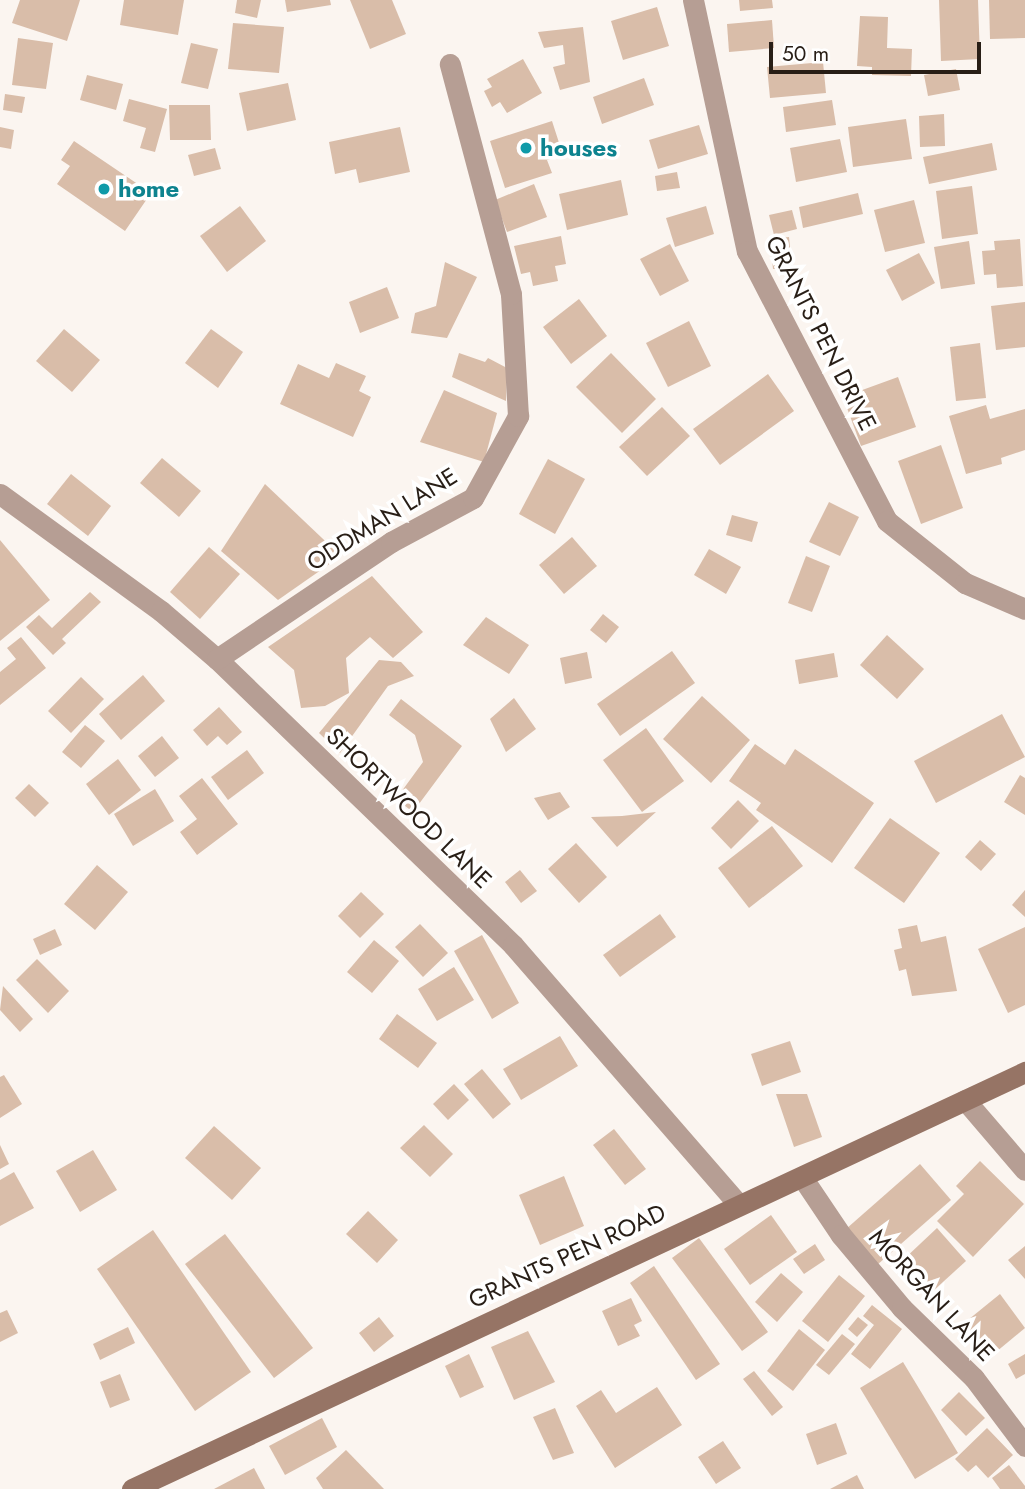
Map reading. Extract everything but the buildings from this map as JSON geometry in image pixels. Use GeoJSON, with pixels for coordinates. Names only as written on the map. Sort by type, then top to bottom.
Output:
{"type":"FeatureCollection","features":[{"type":"Feature","properties":{"kind":"main road","name":"GRANTS PEN ROAD"},"geometry":{"type":"LineString","coordinates":[[132,1489],[1025,1072]]}},
{"type":"Feature","properties":{"kind":"street","name":"GRANTS PEN DRIVE"},"geometry":{"type":"LineString","coordinates":[[693,0],[747,251],[887,521],[965,583],[1025,609]]}},
{"type":"Feature","properties":{"kind":"street","name":"ODDMAN LANE"},"geometry":{"type":"LineString","coordinates":[[217,659],[391,542],[473,498],[518,416],[511,294],[450,64]]}},
{"type":"Feature","properties":{"kind":"street","name":"SHORTWOOD LANE"},"geometry":{"type":"LineString","coordinates":[[0,494],[160,611],[217,659],[513,945],[739,1205]]}},
{"type":"Feature","properties":{"kind":"street"},"geometry":{"type":"LineString","coordinates":[[965,1100],[1025,1170]]}},
{"type":"Feature","properties":{"kind":"street","name":"MORGAN LANE"},"geometry":{"type":"LineString","coordinates":[[802,1177],[850,1245],[902,1308],[974,1378],[1025,1446]]}},
{"type":"Feature","properties":{"kind":"place","name":"houses"},"geometry":{"type":"Point","coordinates":[526,148]}},
{"type":"Feature","properties":{"kind":"place","name":"home"},"geometry":{"type":"Point","coordinates":[104,189]}}]}
